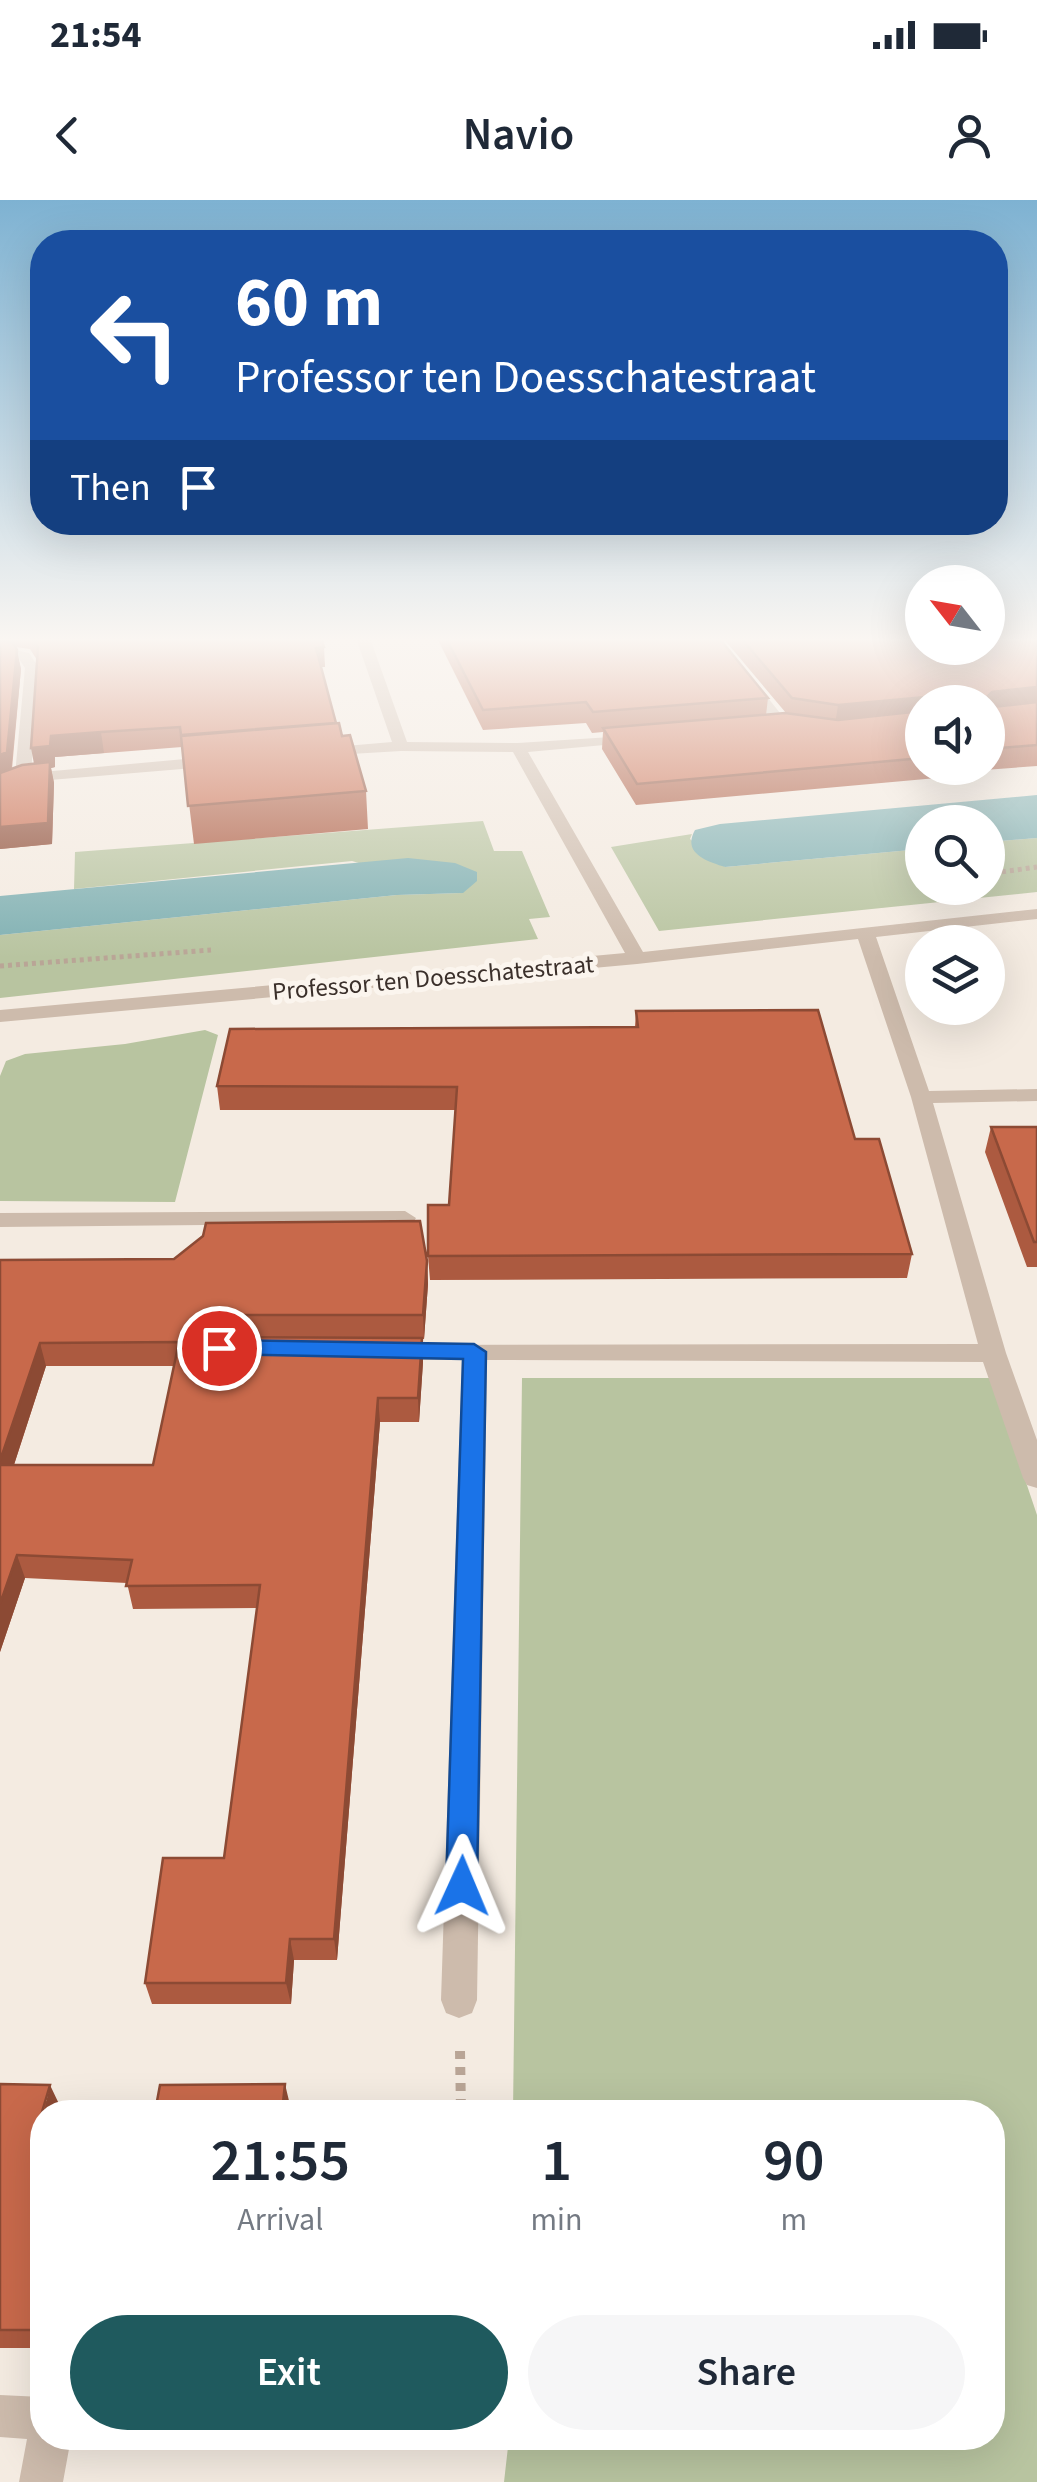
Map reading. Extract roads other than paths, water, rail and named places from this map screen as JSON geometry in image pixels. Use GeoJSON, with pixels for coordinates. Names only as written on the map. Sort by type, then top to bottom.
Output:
{"type":"FeatureCollection","features":[{"type":"Feature","properties":{"kind":"street"},"geometry":{"type":"LineString","coordinates":[[23,778],[26,744]]}},
{"type":"Feature","properties":{"kind":"street"},"geometry":{"type":"LineString","coordinates":[[306,754],[401,746],[518,748],[560,744]]}},
{"type":"Feature","properties":{"kind":"street"},"geometry":{"type":"LineString","coordinates":[[518,748],[637,958]]}},
{"type":"Feature","properties":{"kind":"street"},"geometry":{"type":"LineString","coordinates":[[0,787],[23,778],[230,760]]}},
{"type":"Feature","properties":{"kind":"street","name":"Professor ten Doesschatestraat"},"geometry":{"type":"LineString","coordinates":[[0,1016],[637,958],[1037,914]]}},
{"type":"Feature","properties":{"kind":"street"},"geometry":{"type":"LineString","coordinates":[[865,933],[921,1096],[993,1352],[1037,1478]]}},
{"type":"Feature","properties":{"kind":"street"},"geometry":{"type":"LineString","coordinates":[[921,1096],[1037,1095]]}},
{"type":"Feature","properties":{"kind":"street"},"geometry":{"type":"LineString","coordinates":[[0,1220],[405,1218]]}},
{"type":"Feature","properties":{"kind":"street"},"geometry":{"type":"LineString","coordinates":[[376,1350],[993,1352]]}},
{"type":"Feature","properties":{"kind":"street"},"geometry":{"type":"LineString","coordinates":[[459,2000],[474,1352]]}},
{"type":"Feature","properties":{"kind":"street"},"geometry":{"type":"LineString","coordinates":[[0,2416],[30,2417]]}},
{"type":"Feature","properties":{"kind":"street"},"geometry":{"type":"LineString","coordinates":[[42,2482],[47,2450]]}},
{"type":"Feature","properties":{"kind":"water"},"geometry":{"type":"Polygon","coordinates":[[[1037,795],[1037,838],[1005,841],[1005,805],[928,805],[1037,795]]]}},
{"type":"Feature","properties":{"kind":"water"},"geometry":{"type":"Polygon","coordinates":[[[905,807],[905,851],[725,867],[698,855],[692,845],[695,830],[720,824],[905,807]]]}},
{"type":"Feature","properties":{"kind":"water"},"geometry":{"type":"Polygon","coordinates":[[[408,858],[455,863],[477,872],[477,881],[463,893],[397,895],[0,935],[0,896],[408,858]]]}}]}
